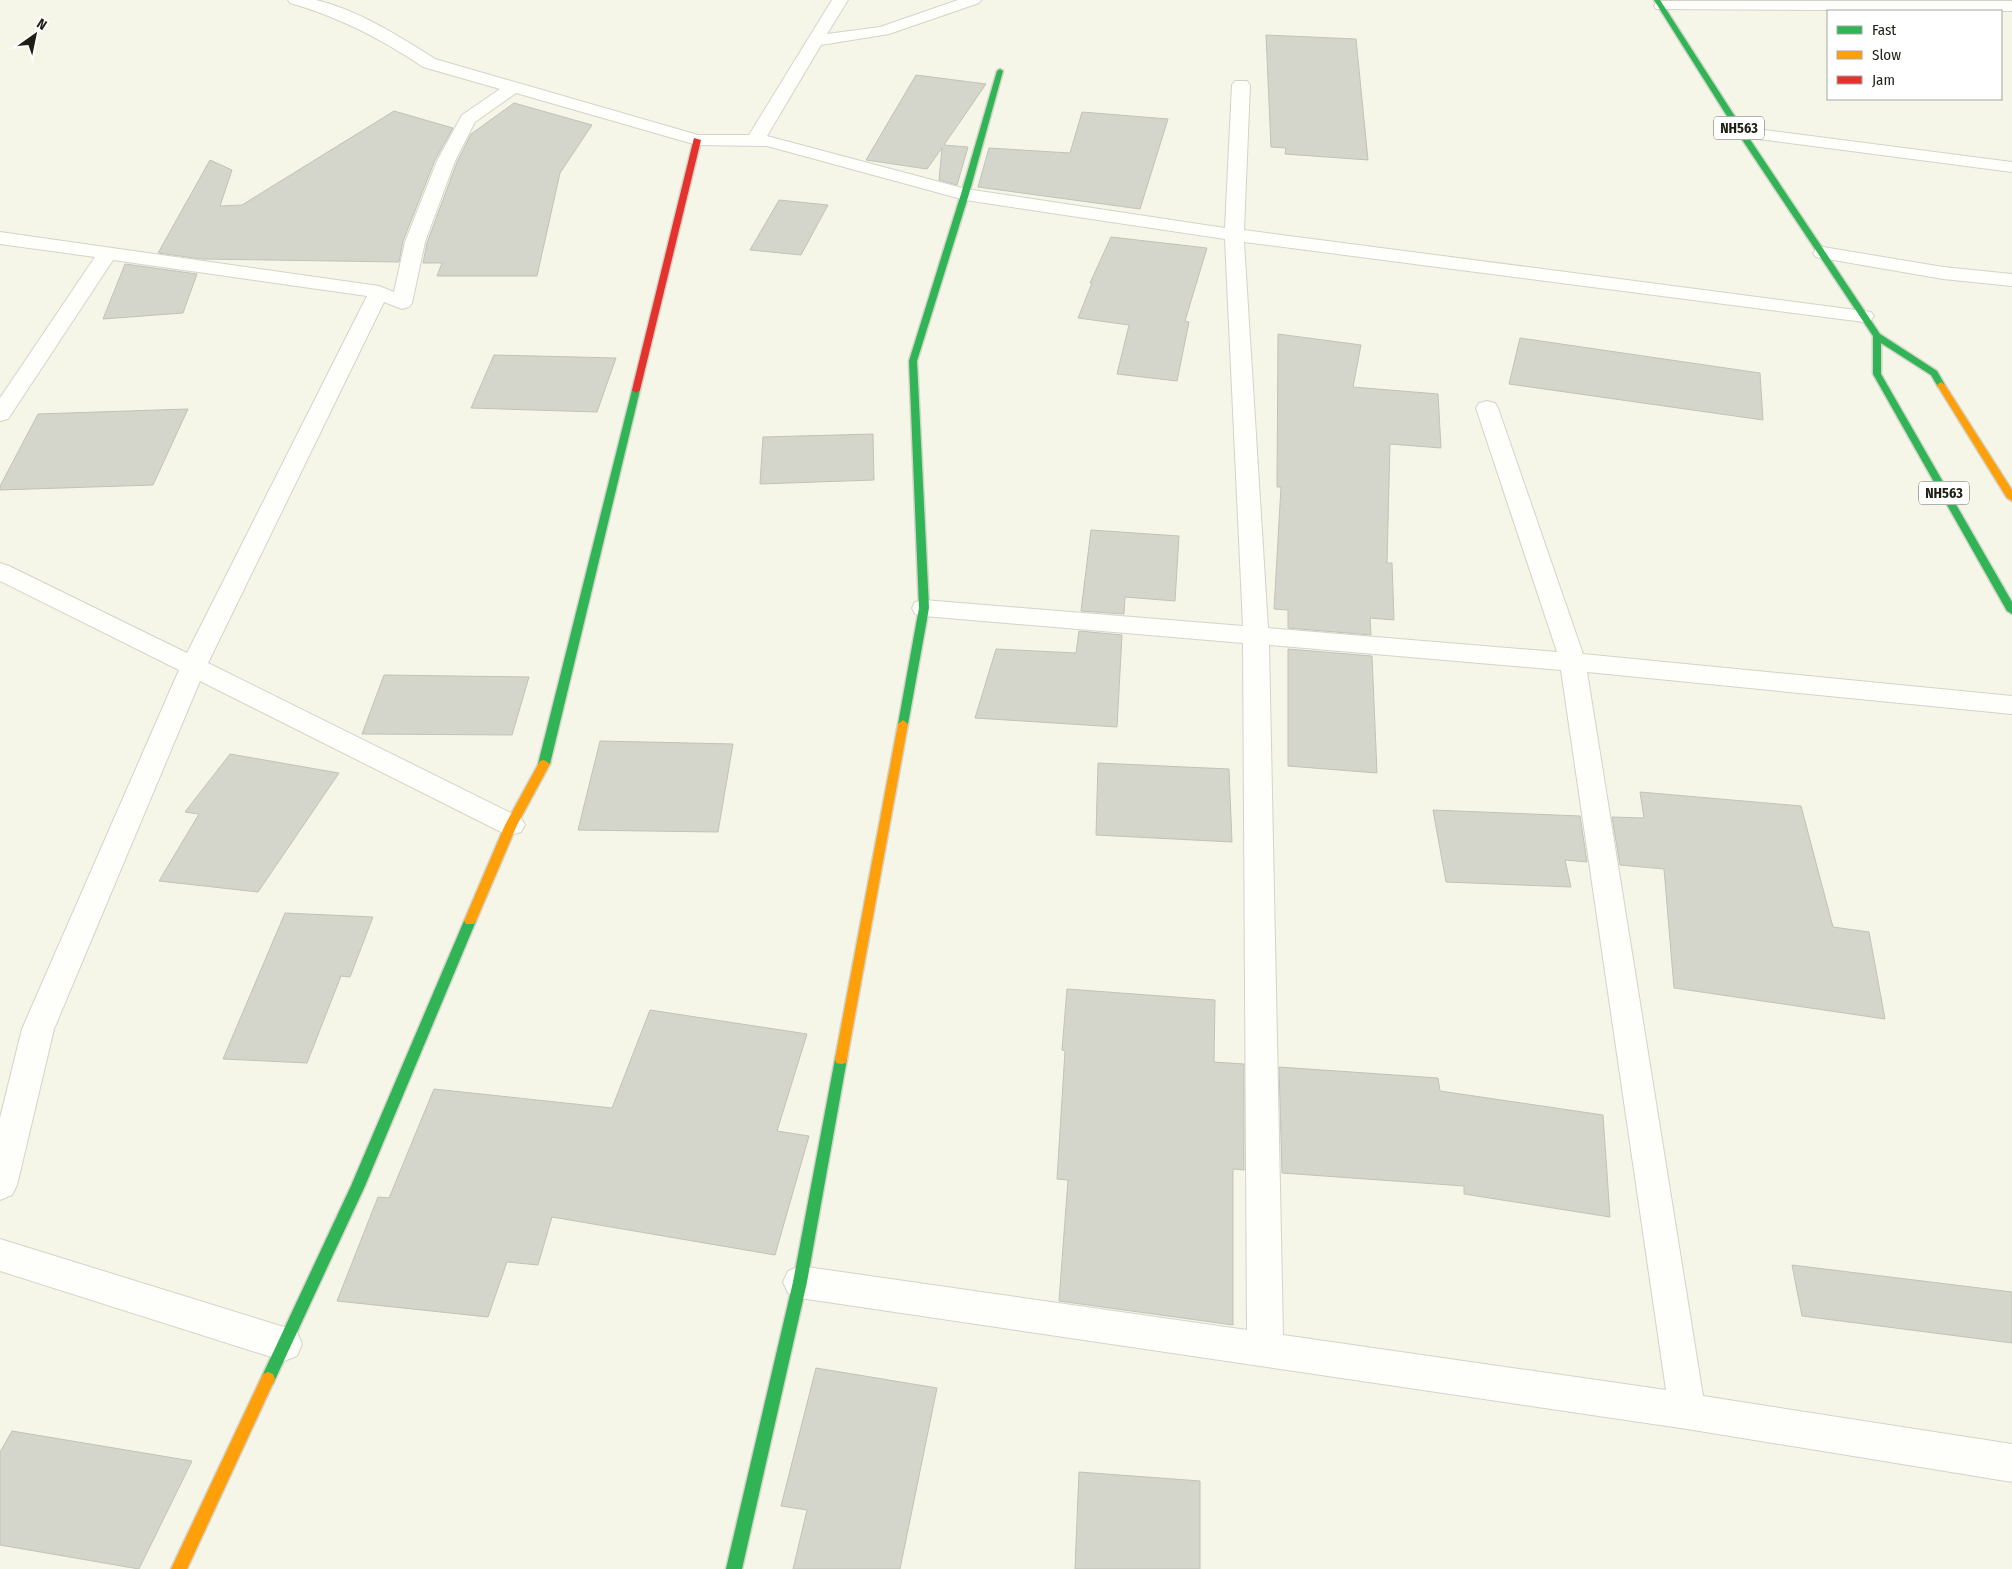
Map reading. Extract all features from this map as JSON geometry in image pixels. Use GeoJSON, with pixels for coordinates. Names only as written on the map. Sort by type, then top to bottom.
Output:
{"type":"FeatureCollection","features":[{"type":"Feature","properties":{"kind":"main road","name":"NH563"},"geometry":{"type":"LineString","coordinates":[[1660,3],[1741,132],[1877,336],[1934,372],[2012,498]]}},
{"type":"Feature","properties":{"kind":"main road"},"geometry":{"type":"LineString","coordinates":[[734,1569],[800,1282],[924,608],[913,361],[965,194],[1000,71]]}},
{"type":"Feature","properties":{"kind":"main road"},"geometry":{"type":"LineString","coordinates":[[179,1569],[358,1186],[511,825],[546,760],[697,140]]}},
{"type":"Feature","properties":{"kind":"main road","name":"NH563"},"geometry":{"type":"LineString","coordinates":[[1877,336],[1876,374],[2012,611]]}},
{"type":"Feature","properties":{"kind":"street"},"geometry":{"type":"LineString","coordinates":[[296,0],[318,5],[401,43],[429,63],[697,140],[768,141],[965,194],[1234,235],[1864,316]]}},
{"type":"Feature","properties":{"kind":"street"},"geometry":{"type":"LineString","coordinates":[[755,140],[840,0]]}},
{"type":"Feature","properties":{"kind":"street"},"geometry":{"type":"LineString","coordinates":[[816,41],[883,31],[973,0]]}},
{"type":"Feature","properties":{"kind":"street"},"geometry":{"type":"LineString","coordinates":[[1660,3],[2012,6]]}},
{"type":"Feature","properties":{"kind":"street"},"geometry":{"type":"LineString","coordinates":[[1241,85],[1234,235],[1256,635],[1266,1350]]}},
{"type":"Feature","properties":{"kind":"street"},"geometry":{"type":"LineString","coordinates":[[0,238],[379,292],[402,303],[415,242],[446,161],[468,119],[514,87]]}},
{"type":"Feature","properties":{"kind":"street"},"geometry":{"type":"LineString","coordinates":[[1741,132],[2012,167]]}},
{"type":"Feature","properties":{"kind":"street"},"geometry":{"type":"LineString","coordinates":[[0,414],[108,252]]}},
{"type":"Feature","properties":{"kind":"street"},"geometry":{"type":"LineString","coordinates":[[1823,253],[1943,273],[2012,280]]}},
{"type":"Feature","properties":{"kind":"street"},"geometry":{"type":"LineString","coordinates":[[0,1185],[38,1029],[193,667],[379,292]]}},
{"type":"Feature","properties":{"kind":"street"},"geometry":{"type":"LineString","coordinates":[[1487,408],[1573,662],[1687,1411]]}},
{"type":"Feature","properties":{"kind":"street"},"geometry":{"type":"LineString","coordinates":[[0,571],[511,825]]}},
{"type":"Feature","properties":{"kind":"street"},"geometry":{"type":"LineString","coordinates":[[924,608],[1573,662],[2012,705]]}},
{"type":"Feature","properties":{"kind":"street"},"geometry":{"type":"LineString","coordinates":[[0,1255],[284,1344]]}},
{"type":"Feature","properties":{"kind":"street"},"geometry":{"type":"LineString","coordinates":[[800,1282],[1687,1411],[2012,1463]]}},
{"type":"Feature","properties":{"kind":"building"},"geometry":{"type":"Polygon","coordinates":[[[1266,35],[1356,39],[1368,160],[1285,154],[1286,148],[1271,147],[1266,35]]]}},
{"type":"Feature","properties":{"kind":"building"},"geometry":{"type":"Polygon","coordinates":[[[916,75],[986,84],[944,145],[968,147],[957,185],[939,180],[942,148],[927,169],[866,160],[916,75]]]}},
{"type":"Feature","properties":{"kind":"building"},"geometry":{"type":"Polygon","coordinates":[[[514,103],[592,125],[560,173],[537,276],[437,276],[442,263],[423,263],[427,243],[457,162],[471,134],[514,103]]]}},
{"type":"Feature","properties":{"kind":"building"},"geometry":{"type":"Polygon","coordinates":[[[394,111],[453,128],[435,160],[403,241],[399,262],[202,259],[158,253],[210,160],[232,170],[220,206],[242,205],[394,111]]]}},
{"type":"Feature","properties":{"kind":"building"},"geometry":{"type":"Polygon","coordinates":[[[1082,112],[1168,119],[1140,209],[978,187],[989,148],[1070,153],[1082,112]]]}},
{"type":"Feature","properties":{"kind":"building"},"geometry":{"type":"Polygon","coordinates":[[[779,200],[828,205],[801,255],[750,250],[779,200]]]}},
{"type":"Feature","properties":{"kind":"building"},"geometry":{"type":"Polygon","coordinates":[[[1111,237],[1207,248],[1185,321],[1189,322],[1177,381],[1117,374],[1129,325],[1078,318],[1092,283],[1090,283],[1111,237]]]}},
{"type":"Feature","properties":{"kind":"building"},"geometry":{"type":"Polygon","coordinates":[[[125,264],[197,274],[183,313],[103,319],[125,264]]]}},
{"type":"Feature","properties":{"kind":"building"},"geometry":{"type":"Polygon","coordinates":[[[1278,334],[1361,345],[1353,387],[1438,394],[1441,448],[1390,444],[1387,563],[1392,563],[1394,620],[1370,618],[1371,635],[1288,628],[1288,610],[1274,609],[1281,487],[1277,487],[1278,334]]]}},
{"type":"Feature","properties":{"kind":"building"},"geometry":{"type":"Polygon","coordinates":[[[1520,338],[1760,373],[1763,420],[1509,384],[1520,338]]]}},
{"type":"Feature","properties":{"kind":"building"},"geometry":{"type":"Polygon","coordinates":[[[494,355],[616,358],[597,412],[471,408],[494,355]]]}},
{"type":"Feature","properties":{"kind":"building"},"geometry":{"type":"Polygon","coordinates":[[[188,409],[153,485],[0,490],[0,486],[38,414],[188,409]]]}},
{"type":"Feature","properties":{"kind":"building"},"geometry":{"type":"Polygon","coordinates":[[[873,434],[874,480],[760,484],[763,437],[873,434]]]}},
{"type":"Feature","properties":{"kind":"building"},"geometry":{"type":"Polygon","coordinates":[[[1091,530],[1179,536],[1175,601],[1125,597],[1124,614],[1081,611],[1091,530]]]}},
{"type":"Feature","properties":{"kind":"building"},"geometry":{"type":"Polygon","coordinates":[[[1079,631],[1122,635],[1117,727],[975,718],[996,649],[1076,653],[1079,631]]]}},
{"type":"Feature","properties":{"kind":"building"},"geometry":{"type":"Polygon","coordinates":[[[1288,649],[1372,656],[1377,773],[1288,766],[1288,649]]]}},
{"type":"Feature","properties":{"kind":"building"},"geometry":{"type":"Polygon","coordinates":[[[384,675],[529,677],[512,735],[362,734],[384,675]]]}},
{"type":"Feature","properties":{"kind":"building"},"geometry":{"type":"Polygon","coordinates":[[[600,741],[733,744],[718,832],[578,830],[600,741]]]}},
{"type":"Feature","properties":{"kind":"building"},"geometry":{"type":"Polygon","coordinates":[[[230,754],[339,773],[258,892],[159,881],[199,814],[185,812],[230,754]]]}},
{"type":"Feature","properties":{"kind":"building"},"geometry":{"type":"Polygon","coordinates":[[[1098,763],[1229,769],[1232,842],[1096,835],[1098,763]]]}},
{"type":"Feature","properties":{"kind":"building"},"geometry":{"type":"Polygon","coordinates":[[[1640,792],[1801,806],[1833,927],[1869,932],[1885,1019],[1674,988],[1664,869],[1620,865],[1612,817],[1644,818],[1640,792]]]}},
{"type":"Feature","properties":{"kind":"building"},"geometry":{"type":"Polygon","coordinates":[[[1433,810],[1580,816],[1587,862],[1565,860],[1571,887],[1446,882],[1433,810]]]}},
{"type":"Feature","properties":{"kind":"building"},"geometry":{"type":"Polygon","coordinates":[[[285,913],[373,917],[350,977],[341,976],[307,1063],[223,1059],[285,913]]]}},
{"type":"Feature","properties":{"kind":"building"},"geometry":{"type":"Polygon","coordinates":[[[1067,989],[1215,1000],[1214,1062],[1244,1064],[1244,1170],[1233,1169],[1233,1325],[1059,1301],[1068,1180],[1057,1179],[1065,1051],[1062,1050],[1067,989]]]}},
{"type":"Feature","properties":{"kind":"building"},"geometry":{"type":"Polygon","coordinates":[[[650,1010],[807,1034],[777,1131],[809,1136],[775,1255],[552,1217],[538,1265],[507,1262],[488,1317],[337,1301],[378,1197],[389,1198],[434,1089],[612,1108],[650,1010]]]}},
{"type":"Feature","properties":{"kind":"building"},"geometry":{"type":"Polygon","coordinates":[[[1279,1067],[1438,1078],[1440,1091],[1603,1115],[1610,1217],[1464,1194],[1464,1186],[1282,1173],[1279,1067]]]}},
{"type":"Feature","properties":{"kind":"building"},"geometry":{"type":"Polygon","coordinates":[[[1792,1265],[2012,1292],[2012,1343],[1802,1316],[1792,1265]]]}},
{"type":"Feature","properties":{"kind":"building"},"geometry":{"type":"Polygon","coordinates":[[[816,1368],[937,1388],[900,1569],[793,1569],[807,1510],[781,1506],[816,1368]]]}},
{"type":"Feature","properties":{"kind":"building"},"geometry":{"type":"Polygon","coordinates":[[[12,1431],[192,1461],[139,1569],[0,1545],[0,1452],[12,1431]]]}},
{"type":"Feature","properties":{"kind":"building"},"geometry":{"type":"Polygon","coordinates":[[[1079,1472],[1200,1481],[1200,1569],[1075,1569],[1079,1472]]]}},
{"type":"Feature","properties":{"kind":"traffic: fast"},"geometry":{"type":"LineString","coordinates":[[1657,0],[1741,132],[1877,336],[1934,373],[1941,385]]}},
{"type":"Feature","properties":{"kind":"traffic: fast"},"geometry":{"type":"LineString","coordinates":[[903,724],[924,608],[913,361],[965,194],[1000,71]]}},
{"type":"Feature","properties":{"kind":"traffic: fast"},"geometry":{"type":"LineString","coordinates":[[1877,336],[1877,374],[2012,611]]}},
{"type":"Feature","properties":{"kind":"traffic: fast"},"geometry":{"type":"LineString","coordinates":[[544,764],[636,390]]}},
{"type":"Feature","properties":{"kind":"traffic: fast"},"geometry":{"type":"LineString","coordinates":[[268,1379],[358,1186],[470,921]]}},
{"type":"Feature","properties":{"kind":"traffic: fast"},"geometry":{"type":"LineString","coordinates":[[734,1569],[800,1282],[841,1059]]}},
{"type":"Feature","properties":{"kind":"traffic: slow"},"geometry":{"type":"LineString","coordinates":[[1941,385],[2012,498]]}},
{"type":"Feature","properties":{"kind":"traffic: slow"},"geometry":{"type":"LineString","coordinates":[[841,1059],[903,724]]}},
{"type":"Feature","properties":{"kind":"traffic: slow"},"geometry":{"type":"LineString","coordinates":[[470,921],[511,825],[544,764]]}},
{"type":"Feature","properties":{"kind":"traffic: slow"},"geometry":{"type":"LineString","coordinates":[[179,1569],[268,1379]]}},
{"type":"Feature","properties":{"kind":"traffic: jam"},"geometry":{"type":"LineString","coordinates":[[636,390],[697,140]]}}]}
